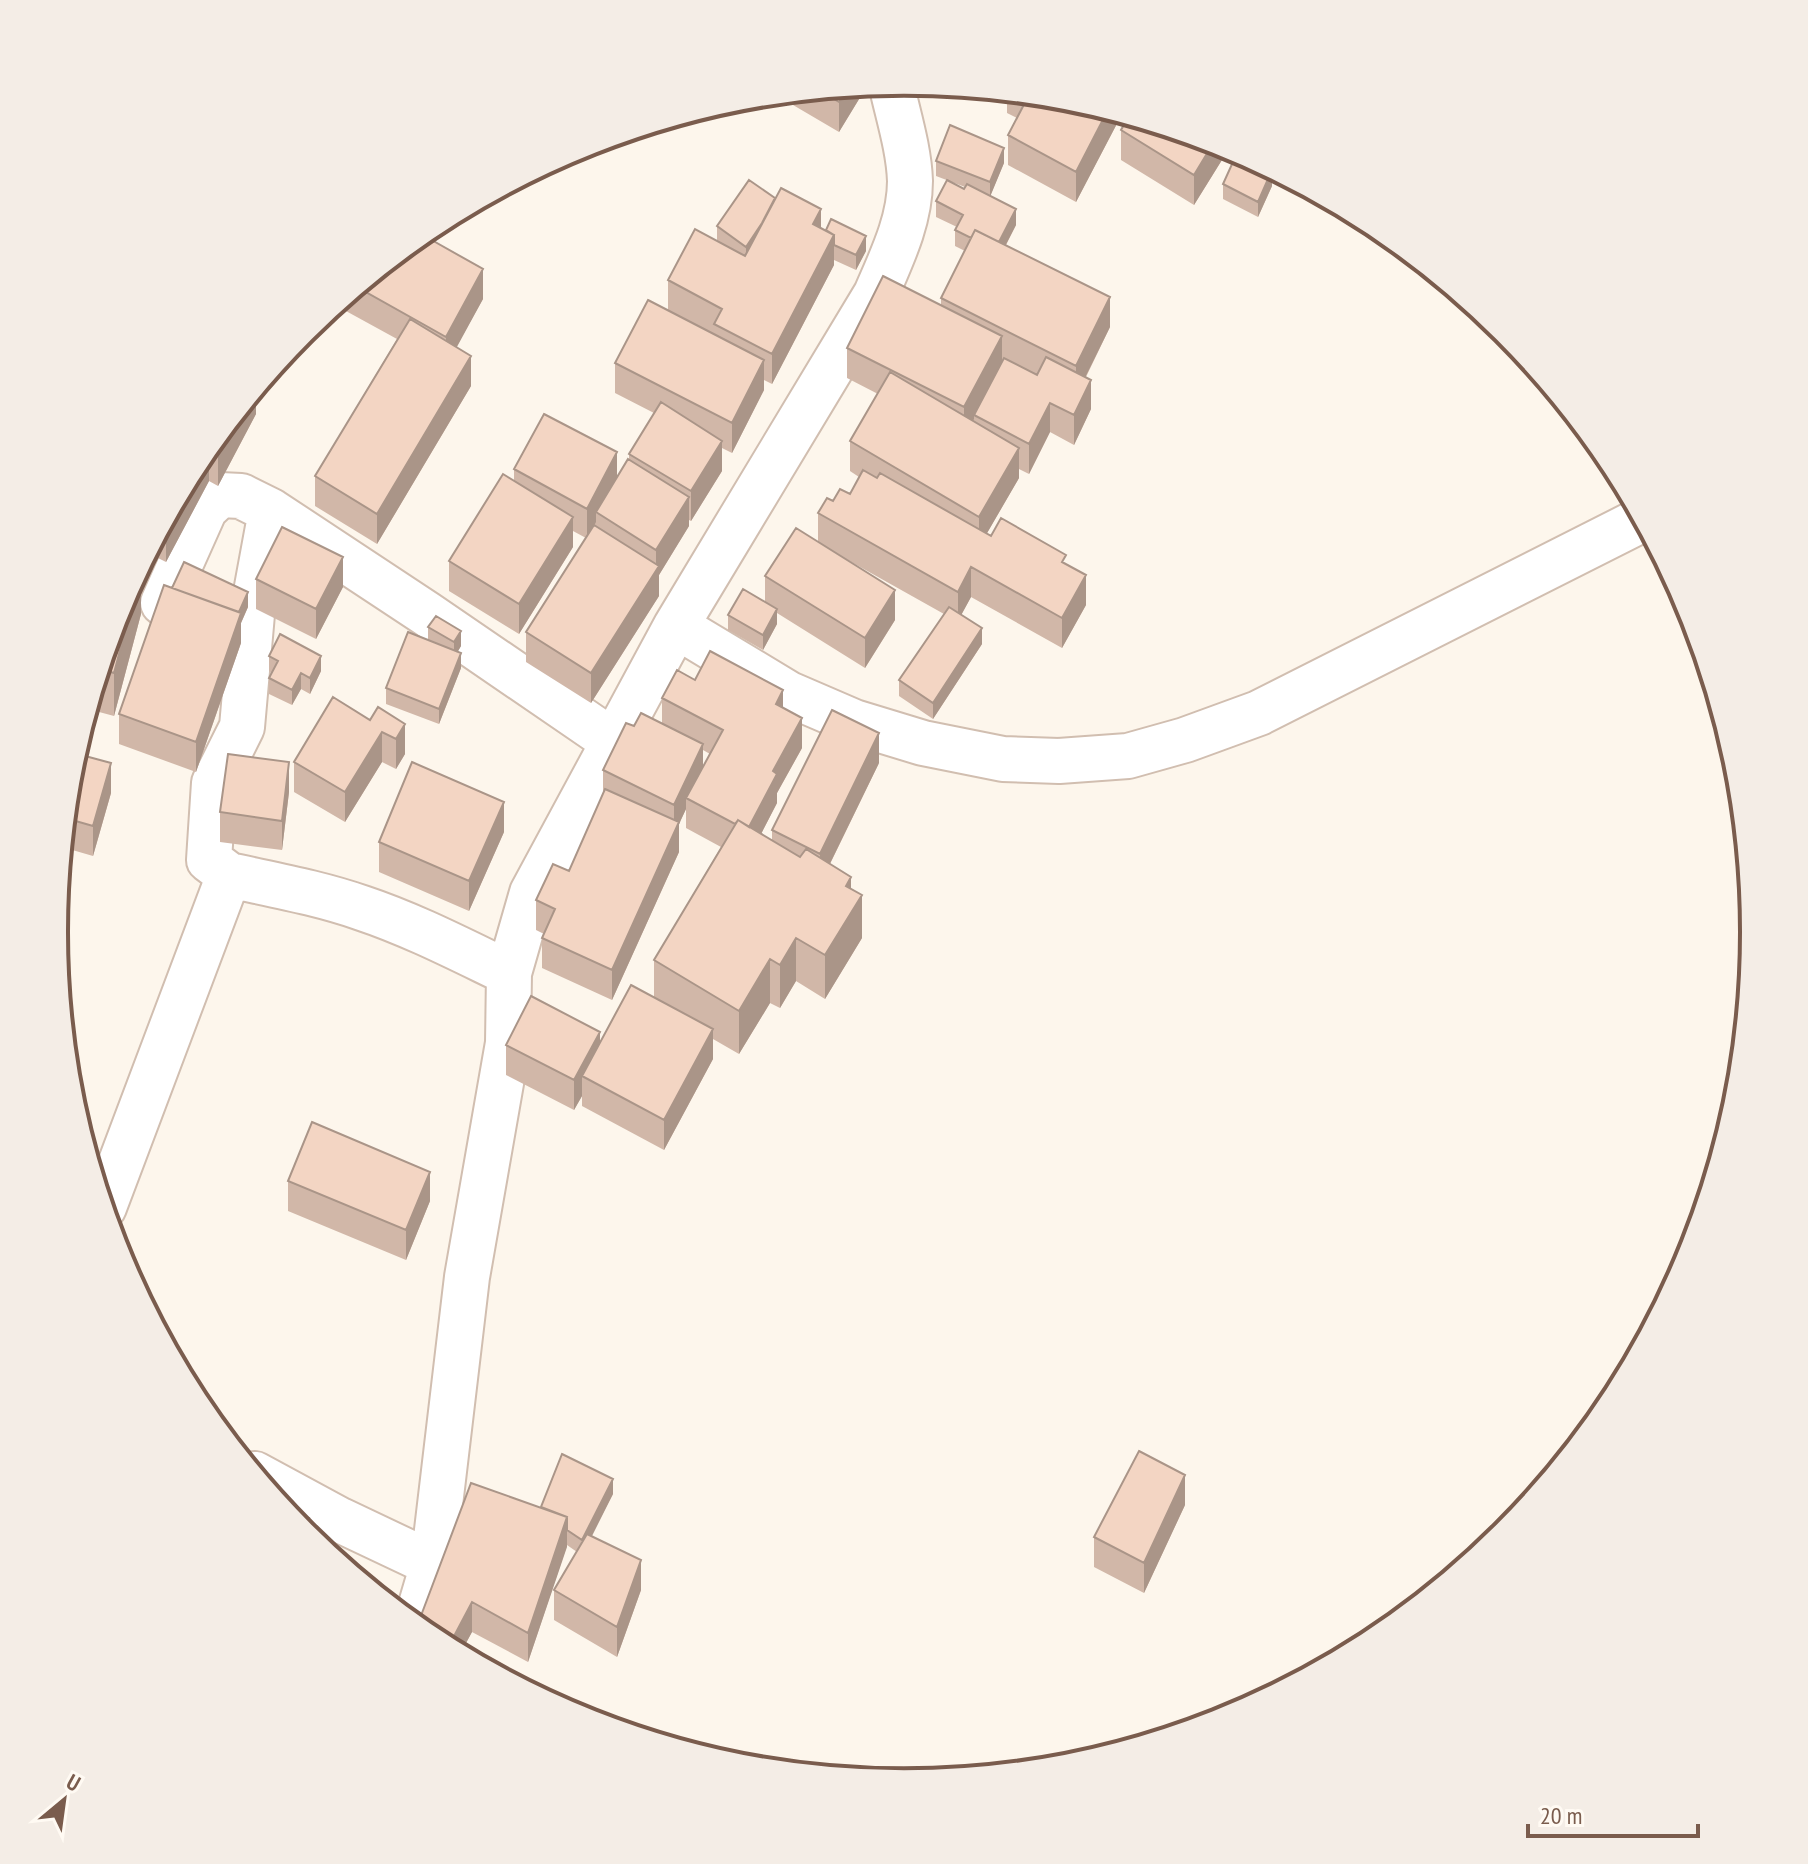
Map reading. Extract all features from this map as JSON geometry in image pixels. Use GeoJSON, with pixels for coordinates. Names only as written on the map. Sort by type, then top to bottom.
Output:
{"type":"FeatureCollection","features":[{"type":"Feature","properties":{"kind":"street"},"geometry":{"type":"LineString","coordinates":[[419,1612],[433,1564],[467,1277],[508,1043],[509,973],[532,893],[676,626],[876,294],[897,245],[907,211],[910,181],[894,96]]}},
{"type":"Feature","properties":{"kind":"street"},"geometry":{"type":"LineString","coordinates":[[163,603],[205,509],[214,498],[230,494],[271,511],[614,742]]}},
{"type":"Feature","properties":{"kind":"street"},"geometry":{"type":"LineString","coordinates":[[271,511],[252,614],[242,727],[214,783],[209,860],[229,875],[315,893],[407,924],[509,973]]}},
{"type":"Feature","properties":{"kind":"street"},"geometry":{"type":"LineString","coordinates":[[676,626],[789,694],[854,722],[923,743],[1003,759],[1059,761],[1128,756],[1185,740],[1259,713],[1633,523]]}},
{"type":"Feature","properties":{"kind":"street"},"geometry":{"type":"LineString","coordinates":[[109,1193],[229,875]]}},
{"type":"Feature","properties":{"kind":"street"},"geometry":{"type":"LineString","coordinates":[[279,1487],[433,1564]]}},
{"type":"Feature","properties":{"kind":"building"},"geometry":{"type":"Polygon","coordinates":[[[1024,105],[1103,120],[1076,172],[1008,135],[1024,105]]]}},
{"type":"Feature","properties":{"kind":"building"},"geometry":{"type":"Polygon","coordinates":[[[950,125],[1004,148],[990,182],[936,161],[950,125]]]}},
{"type":"Feature","properties":{"kind":"building"},"geometry":{"type":"Polygon","coordinates":[[[1124,125],[1207,153],[1194,175],[1121,130],[1124,125]]]}},
{"type":"Feature","properties":{"kind":"building"},"geometry":{"type":"Polygon","coordinates":[[[1232,164],[1268,179],[1258,202],[1223,184],[1232,164]]]}},
{"type":"Feature","properties":{"kind":"building"},"geometry":{"type":"Polygon","coordinates":[[[749,180],[775,198],[746,247],[717,226],[749,180]]]}},
{"type":"Feature","properties":{"kind":"building"},"geometry":{"type":"Polygon","coordinates":[[[947,180],[964,189],[967,184],[1016,209],[999,242],[975,230],[971,238],[955,230],[963,215],[936,201],[947,180]]]}},
{"type":"Feature","properties":{"kind":"building"},"geometry":{"type":"Polygon","coordinates":[[[781,188],[821,209],[813,224],[834,235],[772,354],[714,324],[722,309],[668,280],[695,229],[745,256],[781,188]]]}},
{"type":"Feature","properties":{"kind":"building"},"geometry":{"type":"Polygon","coordinates":[[[831,219],[866,236],[856,255],[834,245],[834,235],[826,230],[831,219]]]}},
{"type":"Feature","properties":{"kind":"building"},"geometry":{"type":"Polygon","coordinates":[[[975,230],[1110,297],[1076,366],[941,298],[975,230]]]}},
{"type":"Feature","properties":{"kind":"building"},"geometry":{"type":"Polygon","coordinates":[[[434,241],[483,269],[446,337],[366,292],[434,241]]]}},
{"type":"Feature","properties":{"kind":"building"},"geometry":{"type":"Polygon","coordinates":[[[883,276],[1002,336],[964,407],[847,348],[883,276]]]}},
{"type":"Feature","properties":{"kind":"building"},"geometry":{"type":"Polygon","coordinates":[[[648,300],[764,360],[732,423],[615,363],[648,300]]]}},
{"type":"Feature","properties":{"kind":"building"},"geometry":{"type":"Polygon","coordinates":[[[410,319],[471,356],[377,514],[315,476],[410,319]]]}},
{"type":"Feature","properties":{"kind":"building"},"geometry":{"type":"Polygon","coordinates":[[[1046,357],[1091,380],[1074,415],[1050,403],[1029,444],[974,415],[1004,358],[1037,375],[1046,357]]]}},
{"type":"Feature","properties":{"kind":"building"},"geometry":{"type":"Polygon","coordinates":[[[890,372],[1019,448],[979,517],[850,441],[890,372]]]}},
{"type":"Feature","properties":{"kind":"building"},"geometry":{"type":"Polygon","coordinates":[[[661,402],[722,441],[691,491],[629,454],[661,402]]]}},
{"type":"Feature","properties":{"kind":"building"},"geometry":{"type":"Polygon","coordinates":[[[544,414],[617,452],[587,509],[514,469],[544,414]]]}},
{"type":"Feature","properties":{"kind":"building"},"geometry":{"type":"Polygon","coordinates":[[[628,459],[689,497],[656,550],[596,512],[628,459]]]}},
{"type":"Feature","properties":{"kind":"building"},"geometry":{"type":"Polygon","coordinates":[[[863,470],[877,478],[880,473],[991,536],[1001,518],[1066,555],[1062,562],[1086,575],[1062,618],[971,567],[958,592],[818,513],[827,498],[833,501],[840,489],[850,494],[863,470]]]}},
{"type":"Feature","properties":{"kind":"building"},"geometry":{"type":"Polygon","coordinates":[[[503,474],[573,517],[519,604],[449,561],[503,474]]]}},
{"type":"Feature","properties":{"kind":"building"},"geometry":{"type":"Polygon","coordinates":[[[594,525],[659,566],[591,673],[526,632],[594,525]]]}},
{"type":"Feature","properties":{"kind":"building"},"geometry":{"type":"Polygon","coordinates":[[[282,527],[343,557],[316,609],[256,579],[282,527]]]}},
{"type":"Feature","properties":{"kind":"building"},"geometry":{"type":"Polygon","coordinates":[[[796,528],[895,590],[865,638],[765,576],[796,528]]]}},
{"type":"Feature","properties":{"kind":"building"},"geometry":{"type":"Polygon","coordinates":[[[184,562],[248,592],[239,612],[172,588],[184,562]]]}},
{"type":"Feature","properties":{"kind":"building"},"geometry":{"type":"Polygon","coordinates":[[[164,585],[241,613],[196,742],[119,714],[164,585]]]}},
{"type":"Feature","properties":{"kind":"building"},"geometry":{"type":"Polygon","coordinates":[[[743,589],[777,609],[763,635],[728,615],[743,589]]]}},
{"type":"Feature","properties":{"kind":"building"},"geometry":{"type":"Polygon","coordinates":[[[949,607],[982,628],[933,703],[899,680],[949,607]]]}},
{"type":"Feature","properties":{"kind":"building"},"geometry":{"type":"Polygon","coordinates":[[[436,616],[461,631],[454,642],[428,627],[436,616]]]}},
{"type":"Feature","properties":{"kind":"building"},"geometry":{"type":"Polygon","coordinates":[[[126,627],[114,673],[109,672],[126,627]]]}},
{"type":"Feature","properties":{"kind":"building"},"geometry":{"type":"Polygon","coordinates":[[[408,632],[461,653],[439,709],[386,688],[408,632]]]}},
{"type":"Feature","properties":{"kind":"building"},"geometry":{"type":"Polygon","coordinates":[[[280,634],[321,656],[310,678],[301,673],[292,690],[269,678],[278,661],[269,656],[280,634]]]}},
{"type":"Feature","properties":{"kind":"building"},"geometry":{"type":"Polygon","coordinates":[[[710,651],[783,690],[776,704],[802,718],[773,771],[777,774],[749,827],[738,820],[735,824],[686,798],[723,730],[662,698],[677,670],[695,680],[710,651]]]}},
{"type":"Feature","properties":{"kind":"building"},"geometry":{"type":"Polygon","coordinates":[[[333,697],[370,720],[378,707],[405,724],[396,739],[382,732],[345,792],[294,762],[333,697]]]}},
{"type":"Feature","properties":{"kind":"building"},"geometry":{"type":"Polygon","coordinates":[[[832,710],[879,733],[820,854],[772,830],[832,710]]]}},
{"type":"Feature","properties":{"kind":"building"},"geometry":{"type":"Polygon","coordinates":[[[641,713],[703,744],[674,805],[603,770],[626,723],[634,726],[641,713]]]}},
{"type":"Feature","properties":{"kind":"building"},"geometry":{"type":"Polygon","coordinates":[[[228,754],[289,762],[282,821],[220,812],[228,754]]]}},
{"type":"Feature","properties":{"kind":"building"},"geometry":{"type":"Polygon","coordinates":[[[87,756],[111,763],[93,826],[75,821],[87,756]]]}},
{"type":"Feature","properties":{"kind":"building"},"geometry":{"type":"Polygon","coordinates":[[[412,762],[504,802],[469,881],[379,842],[412,762]]]}},
{"type":"Feature","properties":{"kind":"building"},"geometry":{"type":"Polygon","coordinates":[[[605,789],[679,822],[612,970],[542,938],[555,909],[536,900],[553,864],[569,871],[605,789]]]}},
{"type":"Feature","properties":{"kind":"building"},"geometry":{"type":"Polygon","coordinates":[[[738,820],[800,857],[806,849],[851,877],[846,886],[862,895],[825,955],[796,938],[780,965],[770,959],[739,1011],[654,960],[738,820]]]}},
{"type":"Feature","properties":{"kind":"building"},"geometry":{"type":"Polygon","coordinates":[[[631,985],[713,1029],[664,1120],[582,1076],[631,985]]]}},
{"type":"Feature","properties":{"kind":"building"},"geometry":{"type":"Polygon","coordinates":[[[531,996],[600,1032],[574,1080],[506,1045],[531,996]]]}},
{"type":"Feature","properties":{"kind":"building"},"geometry":{"type":"Polygon","coordinates":[[[312,1122],[430,1172],[406,1230],[288,1181],[312,1122]]]}},
{"type":"Feature","properties":{"kind":"building"},"geometry":{"type":"Polygon","coordinates":[[[1139,1451],[1185,1475],[1144,1563],[1094,1537],[1139,1451]]]}},
{"type":"Feature","properties":{"kind":"building"},"geometry":{"type":"Polygon","coordinates":[[[562,1454],[613,1479],[582,1540],[567,1530],[567,1517],[541,1507],[562,1454]]]}},
{"type":"Feature","properties":{"kind":"building"},"geometry":{"type":"Polygon","coordinates":[[[471,1483],[567,1517],[528,1633],[472,1602],[454,1636],[422,1614],[471,1483]]]}},
{"type":"Feature","properties":{"kind":"building"},"geometry":{"type":"Polygon","coordinates":[[[587,1534],[641,1560],[617,1627],[554,1590],[587,1534]]]}}]}
